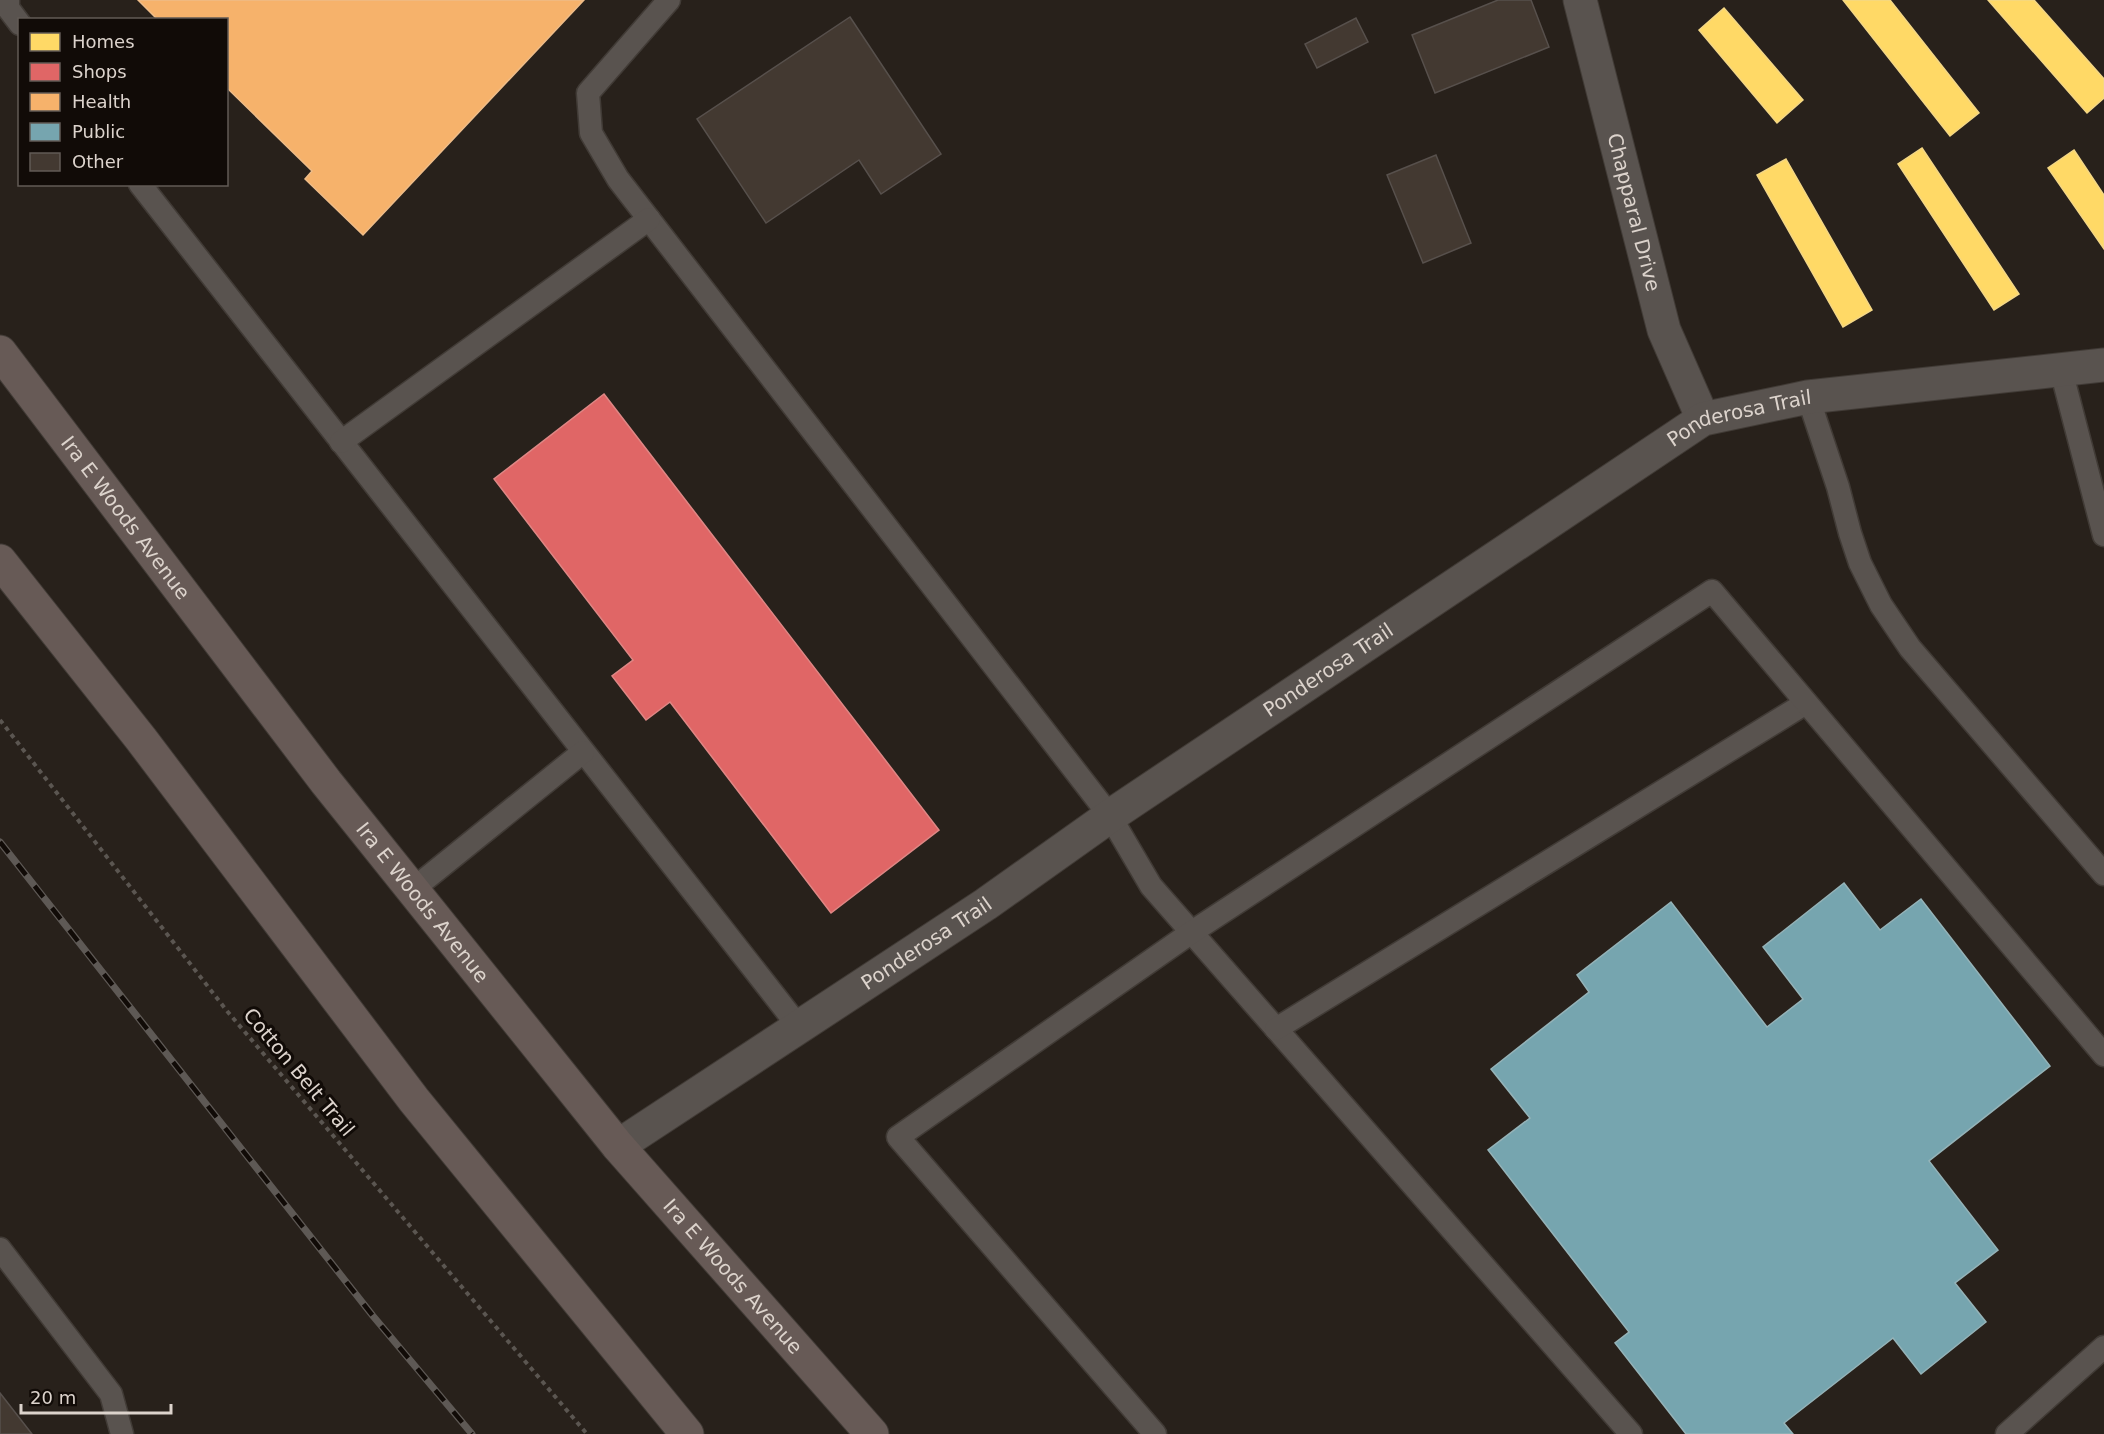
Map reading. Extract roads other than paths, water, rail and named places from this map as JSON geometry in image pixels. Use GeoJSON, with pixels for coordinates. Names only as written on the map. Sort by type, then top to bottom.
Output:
{"type":"FeatureCollection","features":[{"type":"Feature","properties":{"kind":"main road","name":"Ira E Woods Avenue"},"geometry":{"type":"LineString","coordinates":[[0,352],[326,782],[618,1146],[821,1379],[872,1434]]}},
{"type":"Feature","properties":{"kind":"main road"},"geometry":{"type":"LineString","coordinates":[[0,561],[141,739],[414,1100],[687,1434]]}},
{"type":"Feature","properties":{"kind":"street","name":"Chapparal Drive"},"geometry":{"type":"LineString","coordinates":[[1580,0],[1664,330],[1703,419]]}},
{"type":"Feature","properties":{"kind":"street","name":"Ponderosa Trail"},"geometry":{"type":"LineString","coordinates":[[618,1146],[986,904],[1110,816],[1703,419],[1808,397],[2104,365]]}},
{"type":"Feature","properties":{"kind":"lane"},"geometry":{"type":"LineString","coordinates":[[8,0],[8,8],[18,21]]}},
{"type":"Feature","properties":{"kind":"lane"},"geometry":{"type":"LineString","coordinates":[[669,0],[588,93],[591,133],[618,179],[1110,816],[1151,886],[1630,1434]]}},
{"type":"Feature","properties":{"kind":"lane"},"geometry":{"type":"LineString","coordinates":[[142,186],[799,1027]]}},
{"type":"Feature","properties":{"kind":"lane"},"geometry":{"type":"LineString","coordinates":[[341,442],[649,219]]}},
{"type":"Feature","properties":{"kind":"lane"},"geometry":{"type":"LineString","coordinates":[[2061,370],[2104,535]]}},
{"type":"Feature","properties":{"kind":"lane"},"geometry":{"type":"LineString","coordinates":[[1808,397],[1860,563],[1881,605],[1910,648],[2104,874]]}},
{"type":"Feature","properties":{"kind":"lane"},"geometry":{"type":"LineString","coordinates":[[1155,1434],[898,1137],[1192,932],[1712,591],[2104,1054]]}},
{"type":"Feature","properties":{"kind":"lane"},"geometry":{"type":"LineString","coordinates":[[1276,1029],[1806,703]]}},
{"type":"Feature","properties":{"kind":"lane"},"geometry":{"type":"LineString","coordinates":[[412,890],[583,752]]}},
{"type":"Feature","properties":{"kind":"lane"},"geometry":{"type":"LineString","coordinates":[[0,1249],[111,1394],[122,1434]]}},
{"type":"Feature","properties":{"kind":"lane"},"geometry":{"type":"LineString","coordinates":[[2007,1434],[2104,1347]]}},
{"type":"Feature","properties":{"kind":"railway"},"geometry":{"type":"LineString","coordinates":[[0,842],[373,1316],[472,1434]]}}]}
